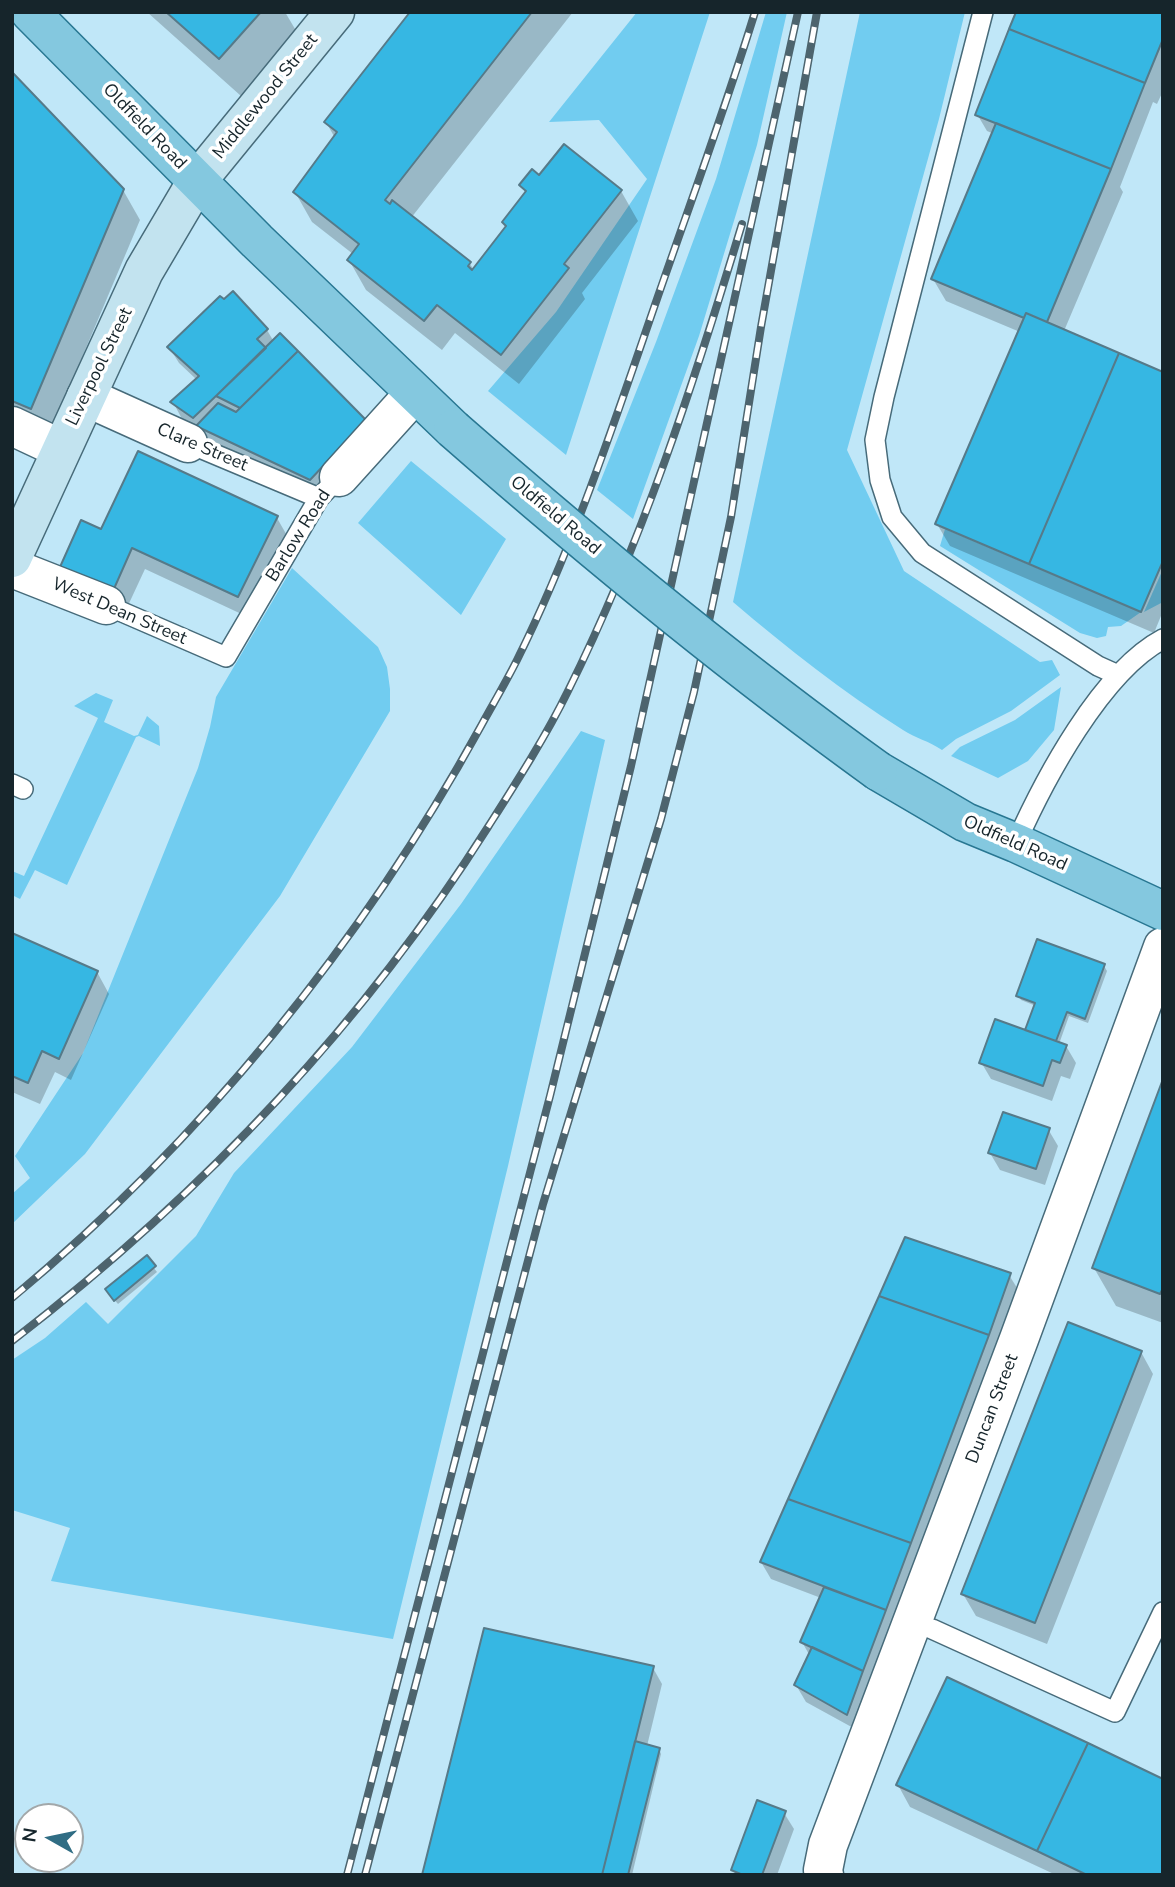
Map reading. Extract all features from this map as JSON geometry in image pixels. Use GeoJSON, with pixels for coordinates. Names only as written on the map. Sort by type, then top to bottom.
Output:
{"type":"FeatureCollection","features":[{"type":"Feature","properties":{"kind":"main road","name":"Oldfield Road"},"geometry":{"type":"LineString","coordinates":[[30,12],[414,394],[547,512],[730,660],[878,771],[965,822],[1163,911]]}},
{"type":"Feature","properties":{"kind":"street","name":"Middlewood Street"},"geometry":{"type":"LineString","coordinates":[[197,181],[335,12]]}},
{"type":"Feature","properties":{"kind":"street","name":"Liverpool Street"},"geometry":{"type":"LineString","coordinates":[[12,558],[144,271],[197,181]]}},
{"type":"Feature","properties":{"kind":"street","name":"Barlow Road"},"geometry":{"type":"LineString","coordinates":[[329,487],[414,394]]}},
{"type":"Feature","properties":{"kind":"street","name":"Clare Street"},"geometry":{"type":"LineString","coordinates":[[86,397],[188,443]]}},
{"type":"Feature","properties":{"kind":"street"},"geometry":{"type":"LineString","coordinates":[[12,426],[61,449]]}},
{"type":"Feature","properties":{"kind":"street","name":"West Dean Street"},"geometry":{"type":"LineString","coordinates":[[12,568],[106,606]]}},
{"type":"Feature","properties":{"kind":"street","name":"Duncan Street"},"geometry":{"type":"LineString","coordinates":[[824,1872],[828,1844],[1015,1352],[1163,947]]}},
{"type":"Feature","properties":{"kind":"lane"},"geometry":{"type":"LineString","coordinates":[[983,12],[884,397],[875,440],[880,480],[892,517],[922,553],[1098,666],[1118,675]]}},
{"type":"Feature","properties":{"kind":"lane","name":"Clare Street"},"geometry":{"type":"LineString","coordinates":[[188,443],[329,487]]}},
{"type":"Feature","properties":{"kind":"lane","name":"Barlow Road"},"geometry":{"type":"LineString","coordinates":[[226,657],[329,487]]}},
{"type":"Feature","properties":{"kind":"lane","name":"West Dean Street"},"geometry":{"type":"LineString","coordinates":[[106,606],[226,657]]}},
{"type":"Feature","properties":{"kind":"lane"},"geometry":{"type":"LineString","coordinates":[[1016,843],[1031,810],[1087,714],[1118,675],[1149,646],[1163,639]]}},
{"type":"Feature","properties":{"kind":"lane"},"geometry":{"type":"LineString","coordinates":[[912,1623],[932,1629],[1115,1712],[1163,1612]]}},
{"type":"Feature","properties":{"kind":"shaded area"},"geometry":{"type":"Polygon","coordinates":[[[637,12],[710,12],[566,455],[488,391],[556,312],[647,179],[599,120],[549,122],[637,12]]]}},
{"type":"Feature","properties":{"kind":"shaded area"},"geometry":{"type":"Polygon","coordinates":[[[766,12],[787,12],[757,145],[699,336],[633,519],[597,490],[656,342],[716,179],[766,12]]]}},
{"type":"Feature","properties":{"kind":"shaded area"},"geometry":{"type":"Polygon","coordinates":[[[860,12],[965,12],[939,119],[847,450],[904,571],[1040,662],[1052,660],[1060,675],[1011,711],[956,739],[942,750],[908,733],[859,700],[795,653],[733,602],[860,12]]]}},
{"type":"Feature","properties":{"kind":"shaded area"},"geometry":{"type":"Polygon","coordinates":[[[411,461],[506,539],[461,615],[358,523],[411,461]]]}},
{"type":"Feature","properties":{"kind":"shaded area"},"geometry":{"type":"Polygon","coordinates":[[[945,529],[1141,612],[1121,626],[1108,627],[1106,636],[1097,638],[1080,633],[940,546],[945,529]]]}},
{"type":"Feature","properties":{"kind":"shaded area"},"geometry":{"type":"Polygon","coordinates":[[[292,568],[378,647],[387,667],[390,711],[280,896],[85,1154],[12,1224],[12,1194],[30,1178],[15,1156],[83,1053],[198,768],[216,697],[292,568]]]}},
{"type":"Feature","properties":{"kind":"shaded area"},"geometry":{"type":"Polygon","coordinates":[[[1163,569],[1163,602],[1144,612],[1163,569]]]}},
{"type":"Feature","properties":{"kind":"shaded area"},"geometry":{"type":"Polygon","coordinates":[[[1061,687],[1054,730],[1028,761],[998,778],[951,756],[960,747],[1015,720],[1061,687]]]}},
{"type":"Feature","properties":{"kind":"shaded area"},"geometry":{"type":"Polygon","coordinates":[[[96,693],[113,700],[104,722],[134,736],[138,735],[147,716],[159,726],[160,746],[136,737],[67,885],[35,870],[20,899],[12,895],[12,871],[24,876],[98,718],[74,706],[96,693]]]}},
{"type":"Feature","properties":{"kind":"shaded area"},"geometry":{"type":"Polygon","coordinates":[[[581,731],[605,740],[508,1166],[393,1639],[51,1581],[70,1528],[12,1510],[12,1360],[45,1338],[86,1302],[108,1324],[196,1236],[234,1173],[352,1047],[461,904],[581,731]]]}},
{"type":"Feature","properties":{"kind":"building"},"geometry":{"type":"Polygon","coordinates":[[[166,12],[261,12],[219,59],[166,12]]]}},
{"type":"Feature","properties":{"kind":"building"},"geometry":{"type":"Polygon","coordinates":[[[410,12],[532,12],[385,200],[390,204],[392,200],[471,262],[468,266],[472,270],[506,226],[502,222],[526,191],[519,185],[532,169],[539,175],[564,144],[622,190],[564,264],[569,268],[501,355],[437,305],[424,321],[347,260],[359,244],[293,192],[337,132],[324,122],[410,12]]]}},
{"type":"Feature","properties":{"kind":"building"},"geometry":{"type":"Polygon","coordinates":[[[1016,12],[1163,12],[1163,39],[1145,83],[1009,29],[1016,12]]]}},
{"type":"Feature","properties":{"kind":"building"},"geometry":{"type":"Polygon","coordinates":[[[1009,29],[1145,83],[1111,169],[975,115],[1009,29]]]}},
{"type":"Feature","properties":{"kind":"building"},"geometry":{"type":"Polygon","coordinates":[[[12,72],[124,189],[31,409],[12,401],[12,72]]]}},
{"type":"Feature","properties":{"kind":"building"},"geometry":{"type":"Polygon","coordinates":[[[996,123],[1111,169],[1047,322],[1026,313],[1024,318],[931,279],[996,123]]]}},
{"type":"Feature","properties":{"kind":"building"},"geometry":{"type":"Polygon","coordinates":[[[233,291],[268,329],[257,339],[266,348],[193,418],[170,402],[199,376],[167,347],[220,296],[224,299],[233,291]]]}},
{"type":"Feature","properties":{"kind":"building"},"geometry":{"type":"Polygon","coordinates":[[[1026,313],[1119,353],[1029,564],[935,524],[1026,313]]]}},
{"type":"Feature","properties":{"kind":"building"},"geometry":{"type":"Polygon","coordinates":[[[280,333],[298,351],[240,408],[216,396],[280,333]]]}},
{"type":"Feature","properties":{"kind":"building"},"geometry":{"type":"Polygon","coordinates":[[[298,351],[366,420],[310,480],[196,426],[218,403],[236,412],[298,351]]]}},
{"type":"Feature","properties":{"kind":"building"},"geometry":{"type":"Polygon","coordinates":[[[1119,353],[1163,372],[1163,561],[1141,612],[1029,564],[1119,353]]]}},
{"type":"Feature","properties":{"kind":"building"},"geometry":{"type":"Polygon","coordinates":[[[138,451],[278,516],[238,597],[132,548],[113,591],[60,567],[81,520],[101,529],[138,451]]]}},
{"type":"Feature","properties":{"kind":"building"},"geometry":{"type":"Polygon","coordinates":[[[12,933],[98,971],[59,1059],[42,1051],[28,1083],[12,1076],[12,933]]]}},
{"type":"Feature","properties":{"kind":"building"},"geometry":{"type":"Polygon","coordinates":[[[1037,939],[1105,964],[1085,1019],[1067,1012],[1056,1041],[1025,1030],[1035,1003],[1016,996],[1037,939]]]}},
{"type":"Feature","properties":{"kind":"building"},"geometry":{"type":"Polygon","coordinates":[[[995,1019],[1067,1045],[1060,1063],[1052,1060],[1043,1086],[979,1063],[995,1019]]]}},
{"type":"Feature","properties":{"kind":"building"},"geometry":{"type":"Polygon","coordinates":[[[1163,1079],[1163,1288],[1160,1294],[1092,1268],[1163,1079]]]}},
{"type":"Feature","properties":{"kind":"building"},"geometry":{"type":"Polygon","coordinates":[[[1003,1112],[1050,1128],[1036,1169],[988,1153],[1003,1112]]]}},
{"type":"Feature","properties":{"kind":"building"},"geometry":{"type":"Polygon","coordinates":[[[905,1237],[1011,1273],[989,1335],[879,1296],[905,1237]]]}},
{"type":"Feature","properties":{"kind":"building"},"geometry":{"type":"Polygon","coordinates":[[[147,1255],[156,1266],[114,1301],[105,1289],[147,1255]]]}},
{"type":"Feature","properties":{"kind":"building"},"geometry":{"type":"Polygon","coordinates":[[[879,1296],[989,1335],[911,1543],[788,1499],[879,1296]]]}},
{"type":"Feature","properties":{"kind":"building"},"geometry":{"type":"Polygon","coordinates":[[[1068,1322],[1142,1351],[1035,1623],[961,1594],[1068,1322]]]}},
{"type":"Feature","properties":{"kind":"building"},"geometry":{"type":"Polygon","coordinates":[[[788,1499],[911,1543],[886,1610],[760,1562],[788,1499]]]}},
{"type":"Feature","properties":{"kind":"building"},"geometry":{"type":"Polygon","coordinates":[[[824,1587],[886,1610],[863,1671],[800,1642],[824,1587]]]}},
{"type":"Feature","properties":{"kind":"building"},"geometry":{"type":"Polygon","coordinates":[[[484,1628],[654,1666],[602,1875],[422,1875],[484,1628]]]}},
{"type":"Feature","properties":{"kind":"building"},"geometry":{"type":"Polygon","coordinates":[[[812,1647],[863,1671],[847,1715],[794,1685],[812,1647]]]}},
{"type":"Feature","properties":{"kind":"building"},"geometry":{"type":"Polygon","coordinates":[[[947,1677],[1088,1743],[1037,1851],[896,1785],[947,1677]]]}},
{"type":"Feature","properties":{"kind":"building"},"geometry":{"type":"Polygon","coordinates":[[[635,1741],[660,1748],[628,1875],[602,1875],[635,1741]]]}},
{"type":"Feature","properties":{"kind":"building"},"geometry":{"type":"Polygon","coordinates":[[[1088,1743],[1163,1779],[1163,1875],[1087,1875],[1037,1851],[1088,1743]]]}},
{"type":"Feature","properties":{"kind":"building"},"geometry":{"type":"Polygon","coordinates":[[[757,1800],[786,1811],[762,1875],[743,1875],[731,1870],[757,1800]]]}},
{"type":"Feature","properties":{"kind":"railway"},"geometry":{"type":"LineString","coordinates":[[12,1298],[82,1237],[149,1172],[213,1105],[273,1034],[384,885],[481,726],[538,616],[575,527],[707,156],[755,12]]}},
{"type":"Feature","properties":{"kind":"railway"},"geometry":{"type":"LineString","coordinates":[[347,1875],[550,1096],[631,766],[798,12]]}},
{"type":"Feature","properties":{"kind":"railway"},"geometry":{"type":"LineString","coordinates":[[365,1875],[543,1204],[661,819],[694,692],[731,517],[761,327],[817,12]]}},
{"type":"Feature","properties":{"kind":"railway"},"geometry":{"type":"LineString","coordinates":[[12,1341],[148,1228],[212,1168],[273,1105],[331,1040],[386,972],[439,901],[488,827],[559,709],[620,578],[665,461],[742,224]]}}]}
